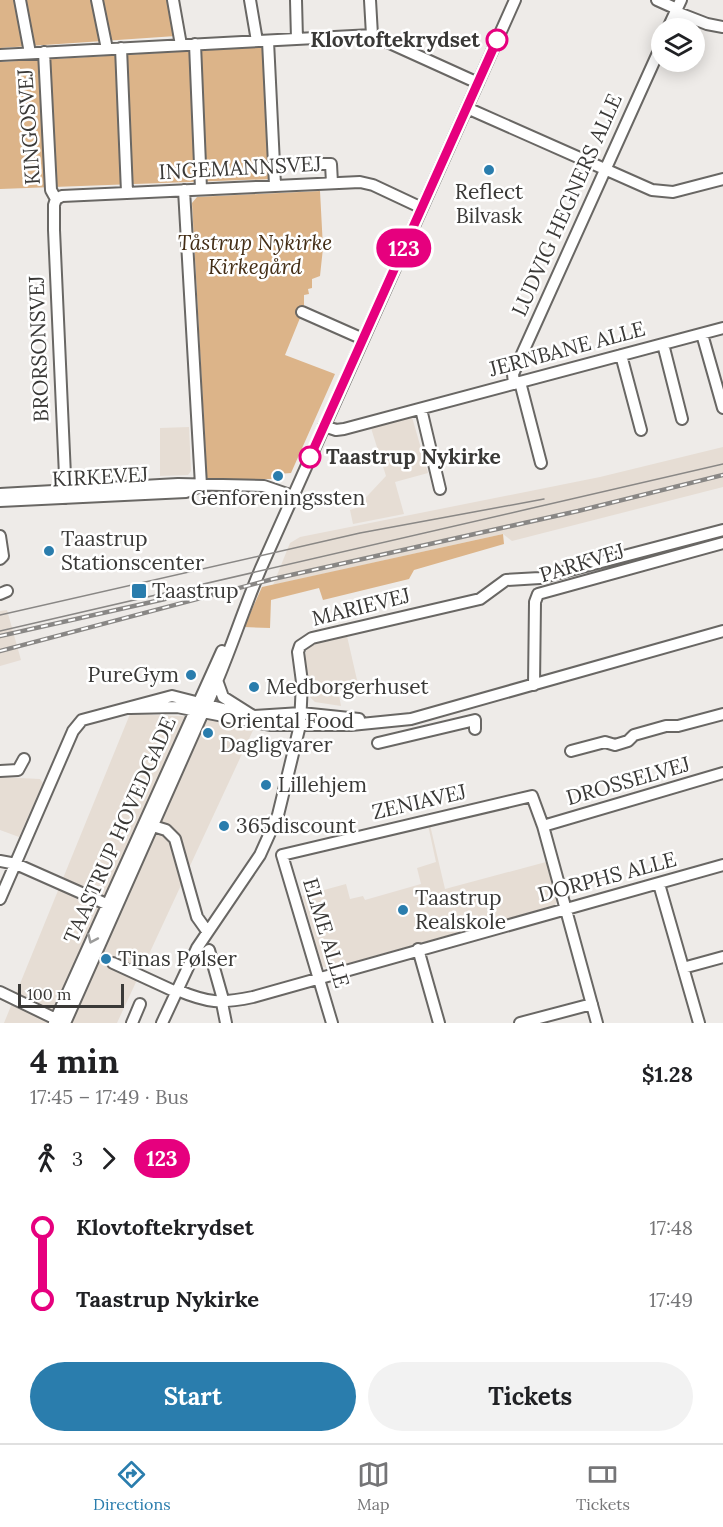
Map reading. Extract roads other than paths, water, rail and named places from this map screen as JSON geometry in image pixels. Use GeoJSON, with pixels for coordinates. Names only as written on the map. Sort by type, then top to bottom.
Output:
{"type":"FeatureCollection","features":[{"type":"Feature","properties":{"kind":"street","name":"KINGOSVEJ"},"geometry":{"type":"LineString","coordinates":[[20,0],[30,53]]}},
{"type":"Feature","properties":{"kind":"street"},"geometry":{"type":"LineString","coordinates":[[97,0],[107,49]]}},
{"type":"Feature","properties":{"kind":"street"},"geometry":{"type":"LineString","coordinates":[[173,0],[181,45]]}},
{"type":"Feature","properties":{"kind":"street"},"geometry":{"type":"LineString","coordinates":[[250,0],[263,41],[275,185]]}},
{"type":"Feature","properties":{"kind":"street"},"geometry":{"type":"LineString","coordinates":[[296,0],[297,39]]}},
{"type":"Feature","properties":{"kind":"street"},"geometry":{"type":"LineString","coordinates":[[370,0],[372,35]]}},
{"type":"Feature","properties":{"kind":"street","name":"TAASTRUP HOVEDGADE"},"geometry":{"type":"LineString","coordinates":[[60,1022],[201,708],[218,683],[238,622],[515,0]]}},
{"type":"Feature","properties":{"kind":"street"},"geometry":{"type":"LineString","coordinates":[[657,0],[678,7],[707,24],[723,27]]}},
{"type":"Feature","properties":{"kind":"street","name":"KINGOSVEJ"},"geometry":{"type":"LineString","coordinates":[[0,55],[372,35],[478,83]]}},
{"type":"Feature","properties":{"kind":"street"},"geometry":{"type":"LineString","coordinates":[[195,44],[201,189]]}},
{"type":"Feature","properties":{"kind":"street"},"geometry":{"type":"LineString","coordinates":[[121,48],[127,192]]}},
{"type":"Feature","properties":{"kind":"street","name":"KINGOSVEJ"},"geometry":{"type":"LineString","coordinates":[[44,52],[51,190],[56,199]]}},
{"type":"Feature","properties":{"kind":"street","name":"LUDVIG HEGNERS ALLE"},"geometry":{"type":"LineString","coordinates":[[517,383],[513,374],[651,68]]}},
{"type":"Feature","properties":{"kind":"street"},"geometry":{"type":"LineString","coordinates":[[467,108],[657,191],[673,192],[723,179]]}},
{"type":"Feature","properties":{"kind":"street"},"geometry":{"type":"LineString","coordinates":[[317,164],[331,164],[332,183]]}},
{"type":"Feature","properties":{"kind":"street","name":"INGEMANNSVEJ"},"geometry":{"type":"LineString","coordinates":[[56,199],[62,196],[127,192],[366,183],[422,208]]}},
{"type":"Feature","properties":{"kind":"street"},"geometry":{"type":"LineString","coordinates":[[184,190],[201,485]]}},
{"type":"Feature","properties":{"kind":"street","name":"BRORSONSVEJ"},"geometry":{"type":"LineString","coordinates":[[56,199],[54,231],[65,493]]}},
{"type":"Feature","properties":{"kind":"street"},"geometry":{"type":"LineString","coordinates":[[302,312],[363,339]]}},
{"type":"Feature","properties":{"kind":"street","name":"JERNBANE ALLE"},"geometry":{"type":"LineString","coordinates":[[324,426],[341,430],[723,328]]}},
{"type":"Feature","properties":{"kind":"street"},"geometry":{"type":"LineString","coordinates":[[702,334],[723,408]]}},
{"type":"Feature","properties":{"kind":"street"},"geometry":{"type":"LineString","coordinates":[[663,344],[682,419]]}},
{"type":"Feature","properties":{"kind":"street"},"geometry":{"type":"LineString","coordinates":[[621,355],[641,430]]}},
{"type":"Feature","properties":{"kind":"street"},"geometry":{"type":"LineString","coordinates":[[517,383],[541,463]]}},
{"type":"Feature","properties":{"kind":"street"},"geometry":{"type":"LineString","coordinates":[[421,409],[440,489]]}},
{"type":"Feature","properties":{"kind":"street","name":"KIRKEVEJ"},"geometry":{"type":"LineString","coordinates":[[0,494],[186,492],[201,485],[264,486],[293,496]]}},
{"type":"Feature","properties":{"kind":"street","name":"KIRKEVEJ"},"geometry":{"type":"LineString","coordinates":[[0,501],[65,493]]}},
{"type":"Feature","properties":{"kind":"street","name":"MARIEVEJ"},"geometry":{"type":"LineString","coordinates":[[162,1023],[207,931],[234,896],[260,855],[278,815],[300,725],[298,652],[306,641],[480,599],[506,580],[540,578],[723,530]]}},
{"type":"Feature","properties":{"kind":"street"},"geometry":{"type":"LineString","coordinates":[[0,536],[3,556],[0,559]]}},
{"type":"Feature","properties":{"kind":"street","name":"PARKVEJ"},"geometry":{"type":"LineString","coordinates":[[534,685],[535,602],[538,594],[723,543]]}},
{"type":"Feature","properties":{"kind":"street","name":"TAASTRUP HOVEDGADE"},"geometry":{"type":"LineString","coordinates":[[112,907],[153,826],[230,633],[238,622]]}},
{"type":"Feature","properties":{"kind":"street"},"geometry":{"type":"LineString","coordinates":[[201,708],[270,725],[363,725],[414,717],[723,632]]}},
{"type":"Feature","properties":{"kind":"street"},"geometry":{"type":"LineString","coordinates":[[218,683],[223,697],[253,716]]}},
{"type":"Feature","properties":{"kind":"street"},"geometry":{"type":"LineString","coordinates":[[0,899],[73,731],[87,718],[130,708],[167,706],[201,708],[253,716],[301,713],[370,720],[414,717]]}},
{"type":"Feature","properties":{"kind":"street"},"geometry":{"type":"LineString","coordinates":[[571,751],[605,742],[615,745],[628,741],[634,735],[723,714]]}},
{"type":"Feature","properties":{"kind":"street"},"geometry":{"type":"LineString","coordinates":[[414,717],[419,733]]}},
{"type":"Feature","properties":{"kind":"street"},"geometry":{"type":"LineString","coordinates":[[378,743],[475,720],[475,729]]}},
{"type":"Feature","properties":{"kind":"street"},"geometry":{"type":"LineString","coordinates":[[0,771],[18,770],[24,759]]}},
{"type":"Feature","properties":{"kind":"street","name":"DROSSELVEJ"},"geometry":{"type":"LineString","coordinates":[[543,826],[723,773]]}},
{"type":"Feature","properties":{"kind":"street","name":"ZENIAVEJ"},"geometry":{"type":"LineString","coordinates":[[282,855],[532,796],[543,826]]}},
{"type":"Feature","properties":{"kind":"street"},"geometry":{"type":"LineString","coordinates":[[153,826],[171,832],[197,918],[207,931]]}},
{"type":"Feature","properties":{"kind":"street"},"geometry":{"type":"LineString","coordinates":[[543,826],[597,1023]]}},
{"type":"Feature","properties":{"kind":"street","name":"ELME ALLE"},"geometry":{"type":"LineString","coordinates":[[282,855],[332,1023]]}},
{"type":"Feature","properties":{"kind":"street"},"geometry":{"type":"LineString","coordinates":[[0,861],[16,864],[112,907]]}},
{"type":"Feature","properties":{"kind":"street","name":"DORPHS ALLE"},"geometry":{"type":"LineString","coordinates":[[113,963],[176,991],[202,1000],[223,1003],[723,865]]}},
{"type":"Feature","properties":{"kind":"street"},"geometry":{"type":"LineString","coordinates":[[658,884],[699,1023]]}},
{"type":"Feature","properties":{"kind":"street"},"geometry":{"type":"LineString","coordinates":[[418,949],[439,1023]]}},
{"type":"Feature","properties":{"kind":"street"},"geometry":{"type":"LineString","coordinates":[[209,950],[226,1023]]}},
{"type":"Feature","properties":{"kind":"street"},"geometry":{"type":"LineString","coordinates":[[683,968],[723,957]]}},
{"type":"Feature","properties":{"kind":"street"},"geometry":{"type":"LineString","coordinates":[[0,992],[60,1022]]}},
{"type":"Feature","properties":{"kind":"street"},"geometry":{"type":"LineString","coordinates":[[132,1023],[140,1004]]}},
{"type":"Feature","properties":{"kind":"street"},"geometry":{"type":"LineString","coordinates":[[520,1023],[592,1004]]}},
{"type":"Feature","properties":{"kind":"tram line"},"geometry":{"type":"LineString","coordinates":[[0,631],[723,464]]}},
{"type":"Feature","properties":{"kind":"tram line"},"geometry":{"type":"LineString","coordinates":[[0,615],[360,533],[544,499]]}},
{"type":"Feature","properties":{"kind":"railway"},"geometry":{"type":"LineString","coordinates":[[0,651],[273,579],[578,511],[723,475]]}},
{"type":"Feature","properties":{"kind":"railway"},"geometry":{"type":"LineString","coordinates":[[0,636],[165,599]]}},
{"type":"Feature","properties":{"kind":"place","name":"Klovtoftekrydset"},"geometry":{"type":"Point","coordinates":[497,40]}},
{"type":"Feature","properties":{"kind":"place","name":"Reflect Bilvask"},"geometry":{"type":"Point","coordinates":[489,170]}},
{"type":"Feature","properties":{"kind":"place","name":"Taastrup Nykirke"},"geometry":{"type":"Point","coordinates":[310,457]}},
{"type":"Feature","properties":{"kind":"place","name":"Genforeningssten"},"geometry":{"type":"Point","coordinates":[278,476]}},
{"type":"Feature","properties":{"kind":"place","name":"Taastrup Stationscenter"},"geometry":{"type":"Point","coordinates":[49,551]}},
{"type":"Feature","properties":{"kind":"place","name":"Taastrup"},"geometry":{"type":"Point","coordinates":[139,591]}},
{"type":"Feature","properties":{"kind":"place","name":"PureGym"},"geometry":{"type":"Point","coordinates":[191,675]}},
{"type":"Feature","properties":{"kind":"place","name":"Medborgerhuset"},"geometry":{"type":"Point","coordinates":[254,687]}},
{"type":"Feature","properties":{"kind":"place","name":"Oriental Food Dagligvarer"},"geometry":{"type":"Point","coordinates":[208,733]}},
{"type":"Feature","properties":{"kind":"place","name":"Lillehjem"},"geometry":{"type":"Point","coordinates":[266,785]}},
{"type":"Feature","properties":{"kind":"place","name":"365discount"},"geometry":{"type":"Point","coordinates":[224,826]}},
{"type":"Feature","properties":{"kind":"place","name":"Taastrup Realskole"},"geometry":{"type":"Point","coordinates":[403,910]}},
{"type":"Feature","properties":{"kind":"place","name":"Tinas Pølser"},"geometry":{"type":"Point","coordinates":[106,959]}},
{"type":"Feature","properties":{"kind":"park label","name":"Tåstrup Nykirke Kirkegård"},"geometry":{"type":"Point","coordinates":[255,255]}}]}
